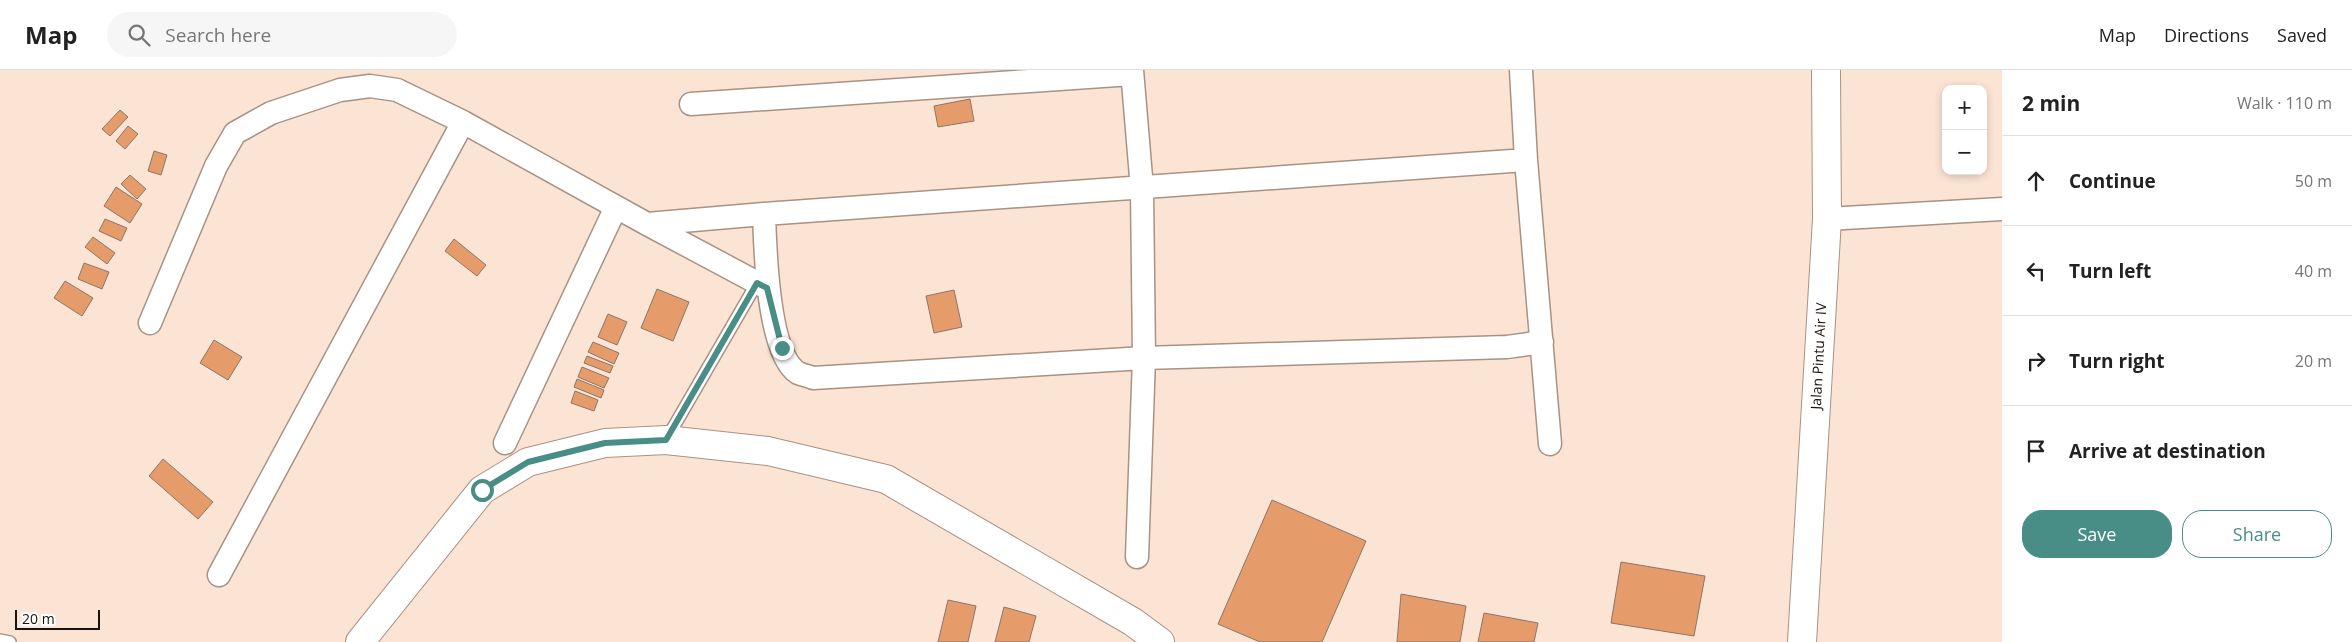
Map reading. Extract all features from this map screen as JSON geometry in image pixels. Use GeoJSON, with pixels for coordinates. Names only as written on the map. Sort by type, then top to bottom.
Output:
{"type":"FeatureCollection","features":[{"type":"Feature","properties":{"kind":"main road","name":"Jalan Pintu Air IV"},"geometry":{"type":"LineString","coordinates":[[1802,642],[1826,218],[1826,70]]}},
{"type":"Feature","properties":{"kind":"main road"},"geometry":{"type":"LineString","coordinates":[[360,642],[482,490],[528,462],[605,443],[666,440],[768,451],[886,479],[1133,622],[1160,642]]}},
{"type":"Feature","properties":{"kind":"street"},"geometry":{"type":"LineString","coordinates":[[1521,70],[1526,160],[1550,444]]}},
{"type":"Feature","properties":{"kind":"street"},"geometry":{"type":"LineString","coordinates":[[691,104],[1132,72],[1142,189],[1144,358],[1136,558]]}},
{"type":"Feature","properties":{"kind":"street"},"geometry":{"type":"LineString","coordinates":[[150,323],[216,166],[235,133],[271,113],[340,90],[370,86],[397,90],[463,122],[762,285]]}},
{"type":"Feature","properties":{"kind":"street"},"geometry":{"type":"LineString","coordinates":[[219,575],[463,122]]}},
{"type":"Feature","properties":{"kind":"street"},"geometry":{"type":"LineString","coordinates":[[647,224],[1526,160]]}},
{"type":"Feature","properties":{"kind":"street"},"geometry":{"type":"LineString","coordinates":[[505,443],[616,207]]}},
{"type":"Feature","properties":{"kind":"street"},"geometry":{"type":"LineString","coordinates":[[1826,218],[2002,209]]}},
{"type":"Feature","properties":{"kind":"street"},"geometry":{"type":"LineString","coordinates":[[764,214],[762,285],[782,348],[789,363],[798,373],[813,378],[1144,358],[1497,348],[1542,342]]}},
{"type":"Feature","properties":{"kind":"lane"},"geometry":{"type":"LineString","coordinates":[[666,440],[762,285]]}},
{"type":"Feature","properties":{"kind":"lane"},"geometry":{"type":"LineString","coordinates":[[0,640],[10,642]]}},
{"type":"Feature","properties":{"kind":"building"},"geometry":{"type":"Polygon","coordinates":[[[970,99],[974,121],[938,127],[934,106],[970,99]]]}},
{"type":"Feature","properties":{"kind":"building"},"geometry":{"type":"Polygon","coordinates":[[[120,110],[128,117],[110,136],[102,129],[120,110]]]}},
{"type":"Feature","properties":{"kind":"building"},"geometry":{"type":"Polygon","coordinates":[[[128,126],[138,134],[125,149],[116,141],[128,126]]]}},
{"type":"Feature","properties":{"kind":"building"},"geometry":{"type":"Polygon","coordinates":[[[154,151],[167,155],[161,175],[148,171],[154,151]]]}},
{"type":"Feature","properties":{"kind":"building"},"geometry":{"type":"Polygon","coordinates":[[[130,175],[146,189],[137,199],[121,184],[130,175]]]}},
{"type":"Feature","properties":{"kind":"building"},"geometry":{"type":"Polygon","coordinates":[[[116,187],[142,204],[130,223],[104,206],[116,187]]]}},
{"type":"Feature","properties":{"kind":"building"},"geometry":{"type":"Polygon","coordinates":[[[105,219],[127,228],[121,241],[99,231],[105,219]]]}},
{"type":"Feature","properties":{"kind":"building"},"geometry":{"type":"Polygon","coordinates":[[[93,237],[115,253],[107,264],[85,247],[93,237]]]}},
{"type":"Feature","properties":{"kind":"building"},"geometry":{"type":"Polygon","coordinates":[[[454,239],[486,265],[477,276],[445,251],[454,239]]]}},
{"type":"Feature","properties":{"kind":"building"},"geometry":{"type":"Polygon","coordinates":[[[84,263],[109,272],[102,289],[78,279],[84,263]]]}},
{"type":"Feature","properties":{"kind":"building"},"geometry":{"type":"Polygon","coordinates":[[[65,281],[93,298],[82,316],[54,298],[65,281]]]}},
{"type":"Feature","properties":{"kind":"building"},"geometry":{"type":"Polygon","coordinates":[[[657,289],[689,302],[673,341],[641,328],[657,289]]]}},
{"type":"Feature","properties":{"kind":"building"},"geometry":{"type":"Polygon","coordinates":[[[954,290],[962,327],[934,333],[926,296],[954,290]]]}},
{"type":"Feature","properties":{"kind":"building"},"geometry":{"type":"Polygon","coordinates":[[[608,314],[627,322],[617,345],[598,337],[608,314]]]}},
{"type":"Feature","properties":{"kind":"building"},"geometry":{"type":"Polygon","coordinates":[[[214,340],[242,357],[228,380],[200,363],[214,340]]]}},
{"type":"Feature","properties":{"kind":"building"},"geometry":{"type":"Polygon","coordinates":[[[593,342],[619,353],[614,364],[588,352],[593,342]]]}},
{"type":"Feature","properties":{"kind":"building"},"geometry":{"type":"Polygon","coordinates":[[[587,356],[613,366],[610,373],[584,363],[587,356]]]}},
{"type":"Feature","properties":{"kind":"building"},"geometry":{"type":"Polygon","coordinates":[[[582,367],[609,378],[604,388],[578,377],[582,367]]]}},
{"type":"Feature","properties":{"kind":"building"},"geometry":{"type":"Polygon","coordinates":[[[577,379],[604,390],[601,398],[574,387],[577,379]]]}},
{"type":"Feature","properties":{"kind":"building"},"geometry":{"type":"Polygon","coordinates":[[[575,391],[598,400],[594,411],[571,403],[575,391]]]}},
{"type":"Feature","properties":{"kind":"building"},"geometry":{"type":"Polygon","coordinates":[[[163,459],[213,502],[198,519],[149,476],[163,459]]]}},
{"type":"Feature","properties":{"kind":"building"},"geometry":{"type":"Polygon","coordinates":[[[1272,500],[1366,541],[1322,642],[1260,642],[1218,624],[1272,500]]]}},
{"type":"Feature","properties":{"kind":"building"},"geometry":{"type":"Polygon","coordinates":[[[1621,562],[1705,576],[1694,636],[1611,623],[1621,562]]]}},
{"type":"Feature","properties":{"kind":"building"},"geometry":{"type":"Polygon","coordinates":[[[1401,594],[1466,606],[1460,642],[1397,642],[1401,594]]]}},
{"type":"Feature","properties":{"kind":"building"},"geometry":{"type":"Polygon","coordinates":[[[948,600],[976,606],[968,642],[938,642],[948,600]]]}},
{"type":"Feature","properties":{"kind":"building"},"geometry":{"type":"Polygon","coordinates":[[[1004,607],[1036,616],[1029,642],[995,642],[1004,607]]]}},
{"type":"Feature","properties":{"kind":"building"},"geometry":{"type":"Polygon","coordinates":[[[1484,613],[1538,623],[1534,642],[1478,642],[1484,613]]]}},
{"type":"Feature","properties":{"kind":"route"},"geometry":{"type":"LineString","coordinates":[[482,490],[528,462],[605,443],[666,440],[757,283],[767,288],[782,348]]}}]}
